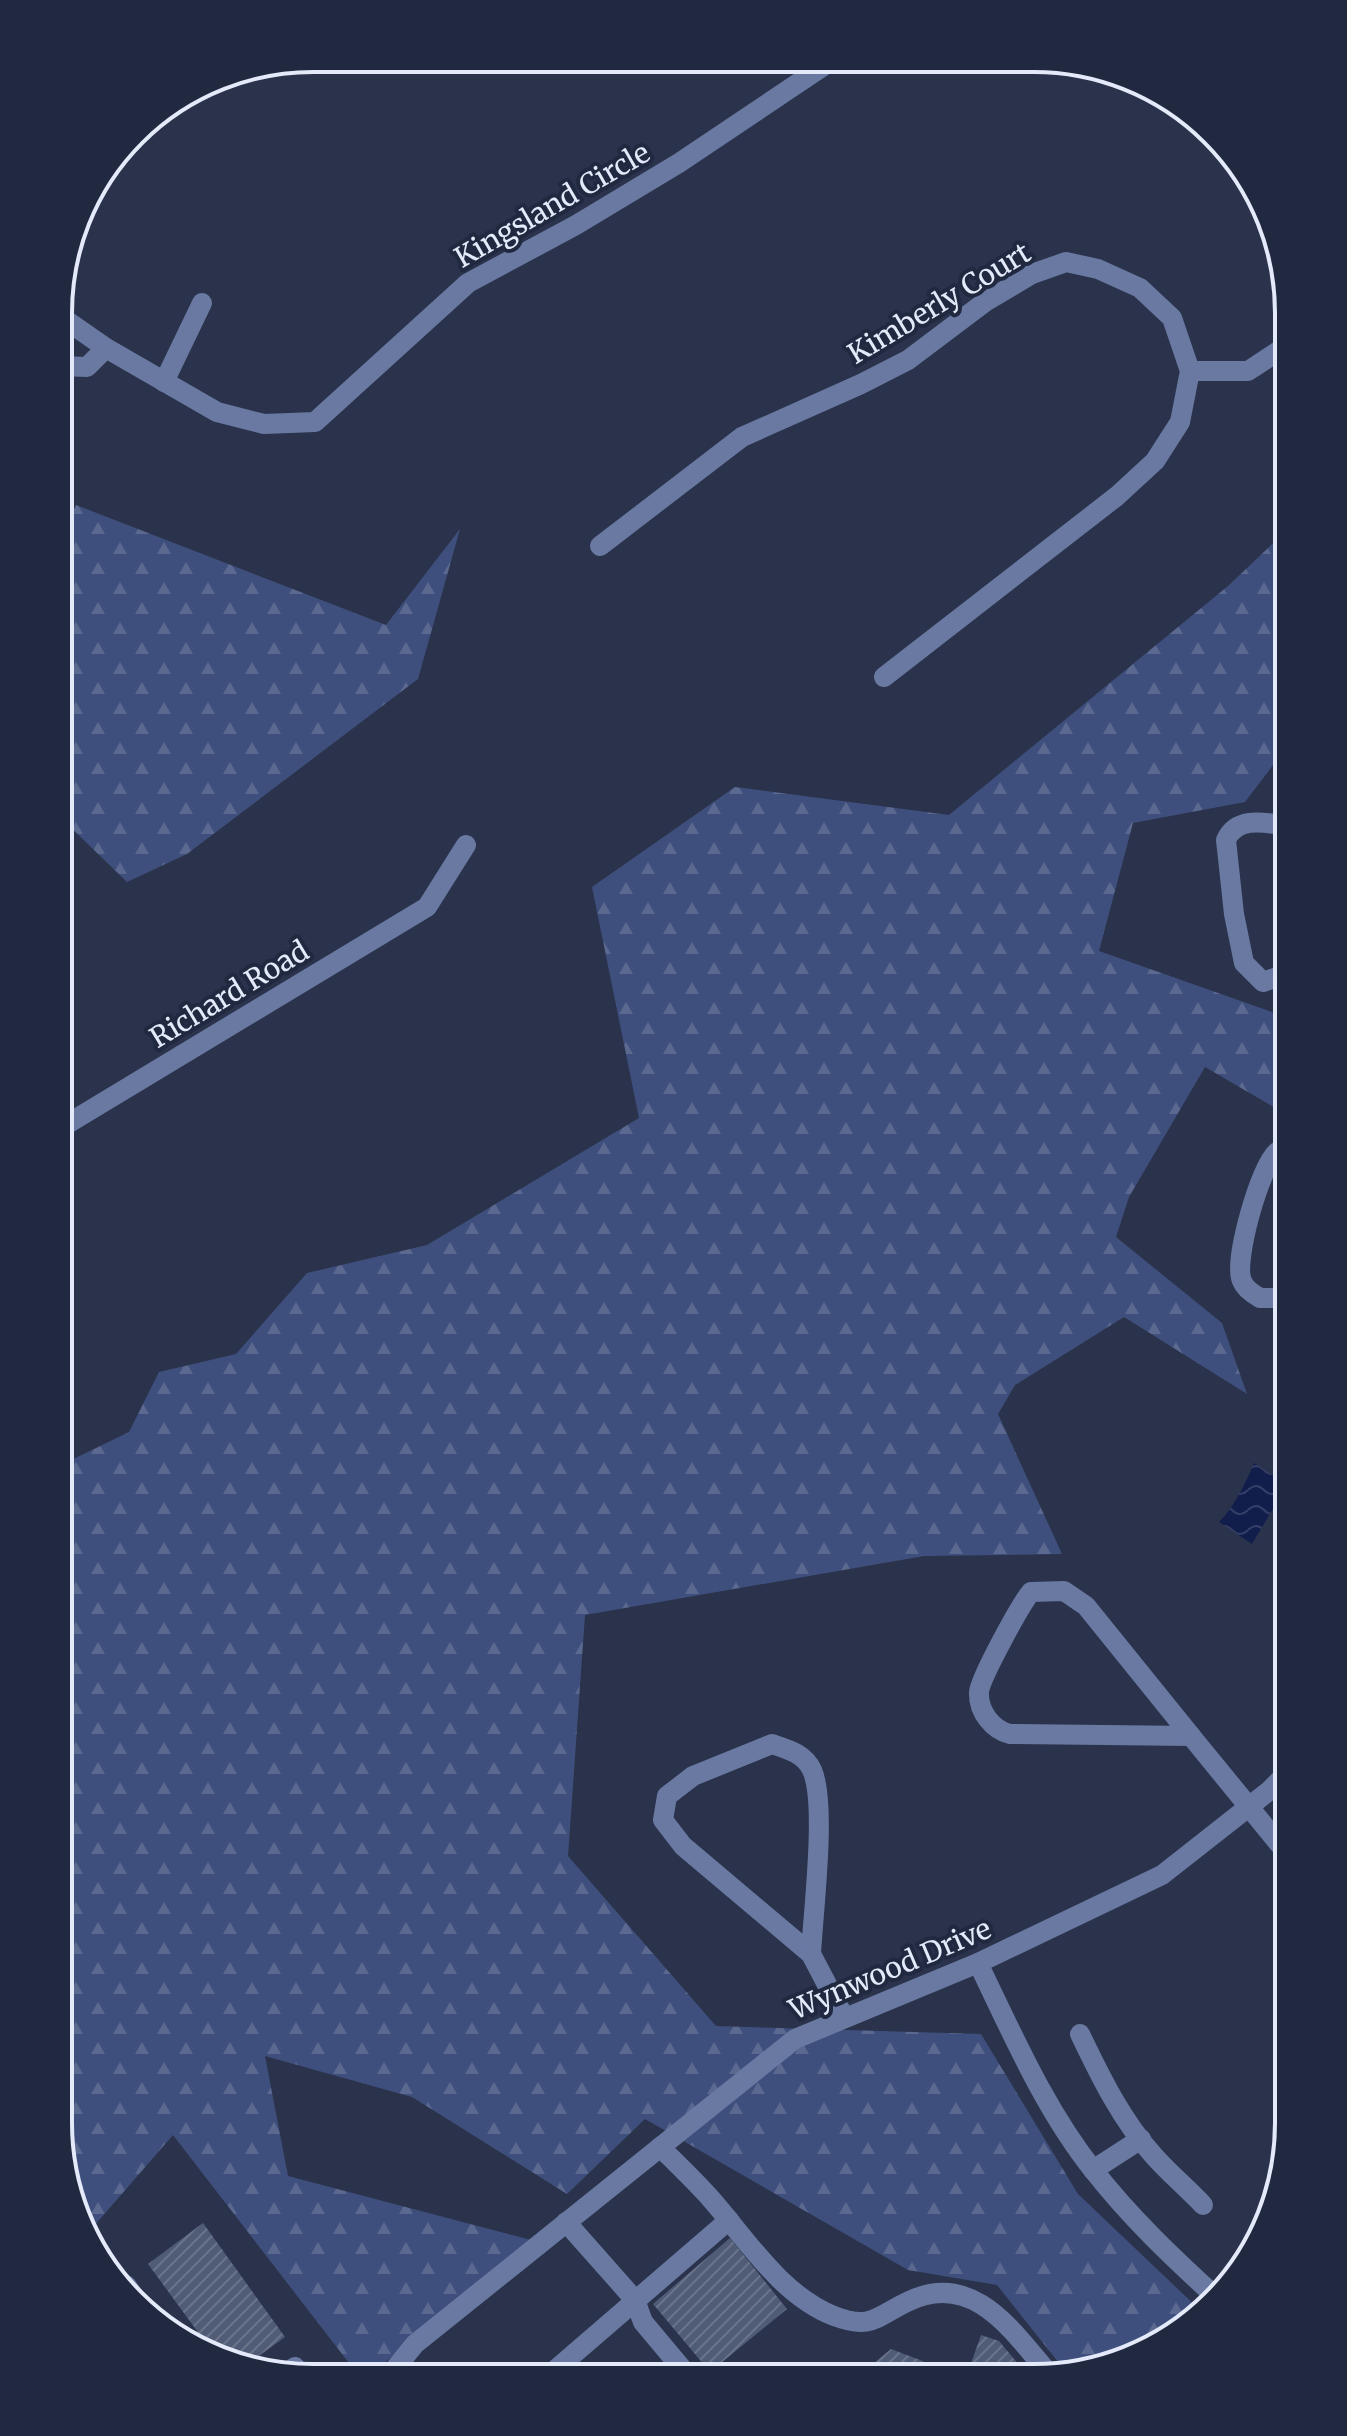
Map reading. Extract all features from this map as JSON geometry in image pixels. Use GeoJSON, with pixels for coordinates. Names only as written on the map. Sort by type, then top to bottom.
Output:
{"type":"FeatureCollection","features":[{"type":"Feature","properties":{"kind":"street","name":"Kingsland Circle"},"geometry":{"type":"LineString","coordinates":[[72,324],[106,348],[217,412],[264,424],[315,422],[468,283],[576,225],[679,163],[815,72]]}},
{"type":"Feature","properties":{"kind":"street","name":"Kimberly Court"},"geometry":{"type":"LineString","coordinates":[[600,546],[742,437],[908,360],[985,302],[1032,274],[1066,262],[1098,269],[1140,288],[1172,318],[1190,371],[1180,422],[1155,461],[1117,496],[884,677]]}},
{"type":"Feature","properties":{"kind":"street"},"geometry":{"type":"LineString","coordinates":[[164,382],[202,303]]}},
{"type":"Feature","properties":{"kind":"street"},"geometry":{"type":"LineString","coordinates":[[72,366],[87,367],[106,348]]}},
{"type":"Feature","properties":{"kind":"street"},"geometry":{"type":"LineString","coordinates":[[1190,371],[1248,371],[1275,353]]}},
{"type":"Feature","properties":{"kind":"street"},"geometry":{"type":"LineString","coordinates":[[1275,825],[1247,823],[1230,832],[1226,840],[1234,914],[1244,963],[1263,982],[1275,978]]}},
{"type":"Feature","properties":{"kind":"street","name":"Richard Road"},"geometry":{"type":"LineString","coordinates":[[72,1121],[427,907],[466,845]]}},
{"type":"Feature","properties":{"kind":"street"},"geometry":{"type":"LineString","coordinates":[[1274,1298],[1260,1298],[1242,1282],[1239,1264],[1255,1200],[1275,1156]]}},
{"type":"Feature","properties":{"kind":"street"},"geometry":{"type":"LineString","coordinates":[[1191,1736],[1010,1734],[999,1731],[988,1718],[981,1707],[979,1690],[1020,1605],[1031,1592],[1064,1591],[1086,1606],[1274,1838]]}},
{"type":"Feature","properties":{"kind":"street"},"geometry":{"type":"LineString","coordinates":[[811,1954],[819,1800],[811,1768],[795,1751],[772,1744],[693,1776],[667,1796],[663,1820],[683,1846],[811,1954],[844,2017]]}},
{"type":"Feature","properties":{"kind":"street","name":"Wynwood Drive"},"geometry":{"type":"LineString","coordinates":[[399,2364],[415,2344],[795,2039],[978,1963],[1162,1875],[1274,1786]]}},
{"type":"Feature","properties":{"kind":"street"},"geometry":{"type":"LineString","coordinates":[[978,1963],[1035,2080],[1093,2170],[1164,2249],[1208,2290]]}},
{"type":"Feature","properties":{"kind":"street"},"geometry":{"type":"LineString","coordinates":[[1080,2034],[1112,2096],[1141,2139],[1203,2205]]}},
{"type":"Feature","properties":{"kind":"street"},"geometry":{"type":"LineString","coordinates":[[1093,2170],[1141,2139]]}},
{"type":"Feature","properties":{"kind":"street"},"geometry":{"type":"LineString","coordinates":[[660,2147],[790,2291],[834,2316],[859,2322],[885,2316],[908,2301],[941,2293],[968,2297],[985,2305],[1005,2322],[1040,2364]]}},
{"type":"Feature","properties":{"kind":"street"},"geometry":{"type":"LineString","coordinates":[[562,2364],[729,2220]]}},
{"type":"Feature","properties":{"kind":"street"},"geometry":{"type":"LineString","coordinates":[[566,2222],[635,2300],[643,2322],[678,2364]]}},
{"type":"Feature","properties":{"kind":"green space"},"geometry":{"type":"Polygon","coordinates":[[[76,505],[386,625],[460,529],[418,679],[187,854],[127,882],[72,829],[72,514],[76,505]]]}},
{"type":"Feature","properties":{"kind":"green space"},"geometry":{"type":"Polygon","coordinates":[[[1275,541],[1275,763],[1245,802],[1133,823],[1099,951],[1275,1015],[1275,1108],[1205,1067],[1129,1197],[1116,1237],[1222,1323],[1247,1394],[1124,1317],[1015,1385],[998,1414],[1062,1554],[924,1556],[585,1615],[568,1856],[716,2026],[981,2034],[1078,2194],[1193,2304],[1155,2332],[1126,2346],[1097,2356],[1059,2362],[997,2285],[908,2270],[645,2119],[567,2194],[412,2097],[265,2056],[288,2176],[531,2240],[383,2364],[350,2364],[173,2135],[95,2225],[77,2170],[72,2123],[72,1460],[129,1432],[159,1372],[236,1354],[307,1273],[427,1245],[639,1118],[592,887],[735,787],[949,815],[1228,586],[1275,541]]]}},
{"type":"Feature","properties":{"kind":"water"},"geometry":{"type":"Polygon","coordinates":[[[1254,1463],[1274,1476],[1274,1507],[1252,1544],[1219,1522],[1244,1486],[1254,1463]]]}},
{"type":"Feature","properties":{"kind":"building"},"geometry":{"type":"Polygon","coordinates":[[[203,2223],[285,2337],[257,2357],[201,2336],[148,2264],[203,2223]]]}},
{"type":"Feature","properties":{"kind":"building"},"geometry":{"type":"Polygon","coordinates":[[[730,2238],[787,2309],[720,2364],[703,2364],[653,2304],[730,2238]]]}},
{"type":"Feature","properties":{"kind":"building"},"geometry":{"type":"Polygon","coordinates":[[[981,2335],[999,2341],[1018,2364],[971,2364],[981,2335]]]}},
{"type":"Feature","properties":{"kind":"building"},"geometry":{"type":"Polygon","coordinates":[[[891,2349],[929,2364],[873,2364],[891,2349]]]}}]}
